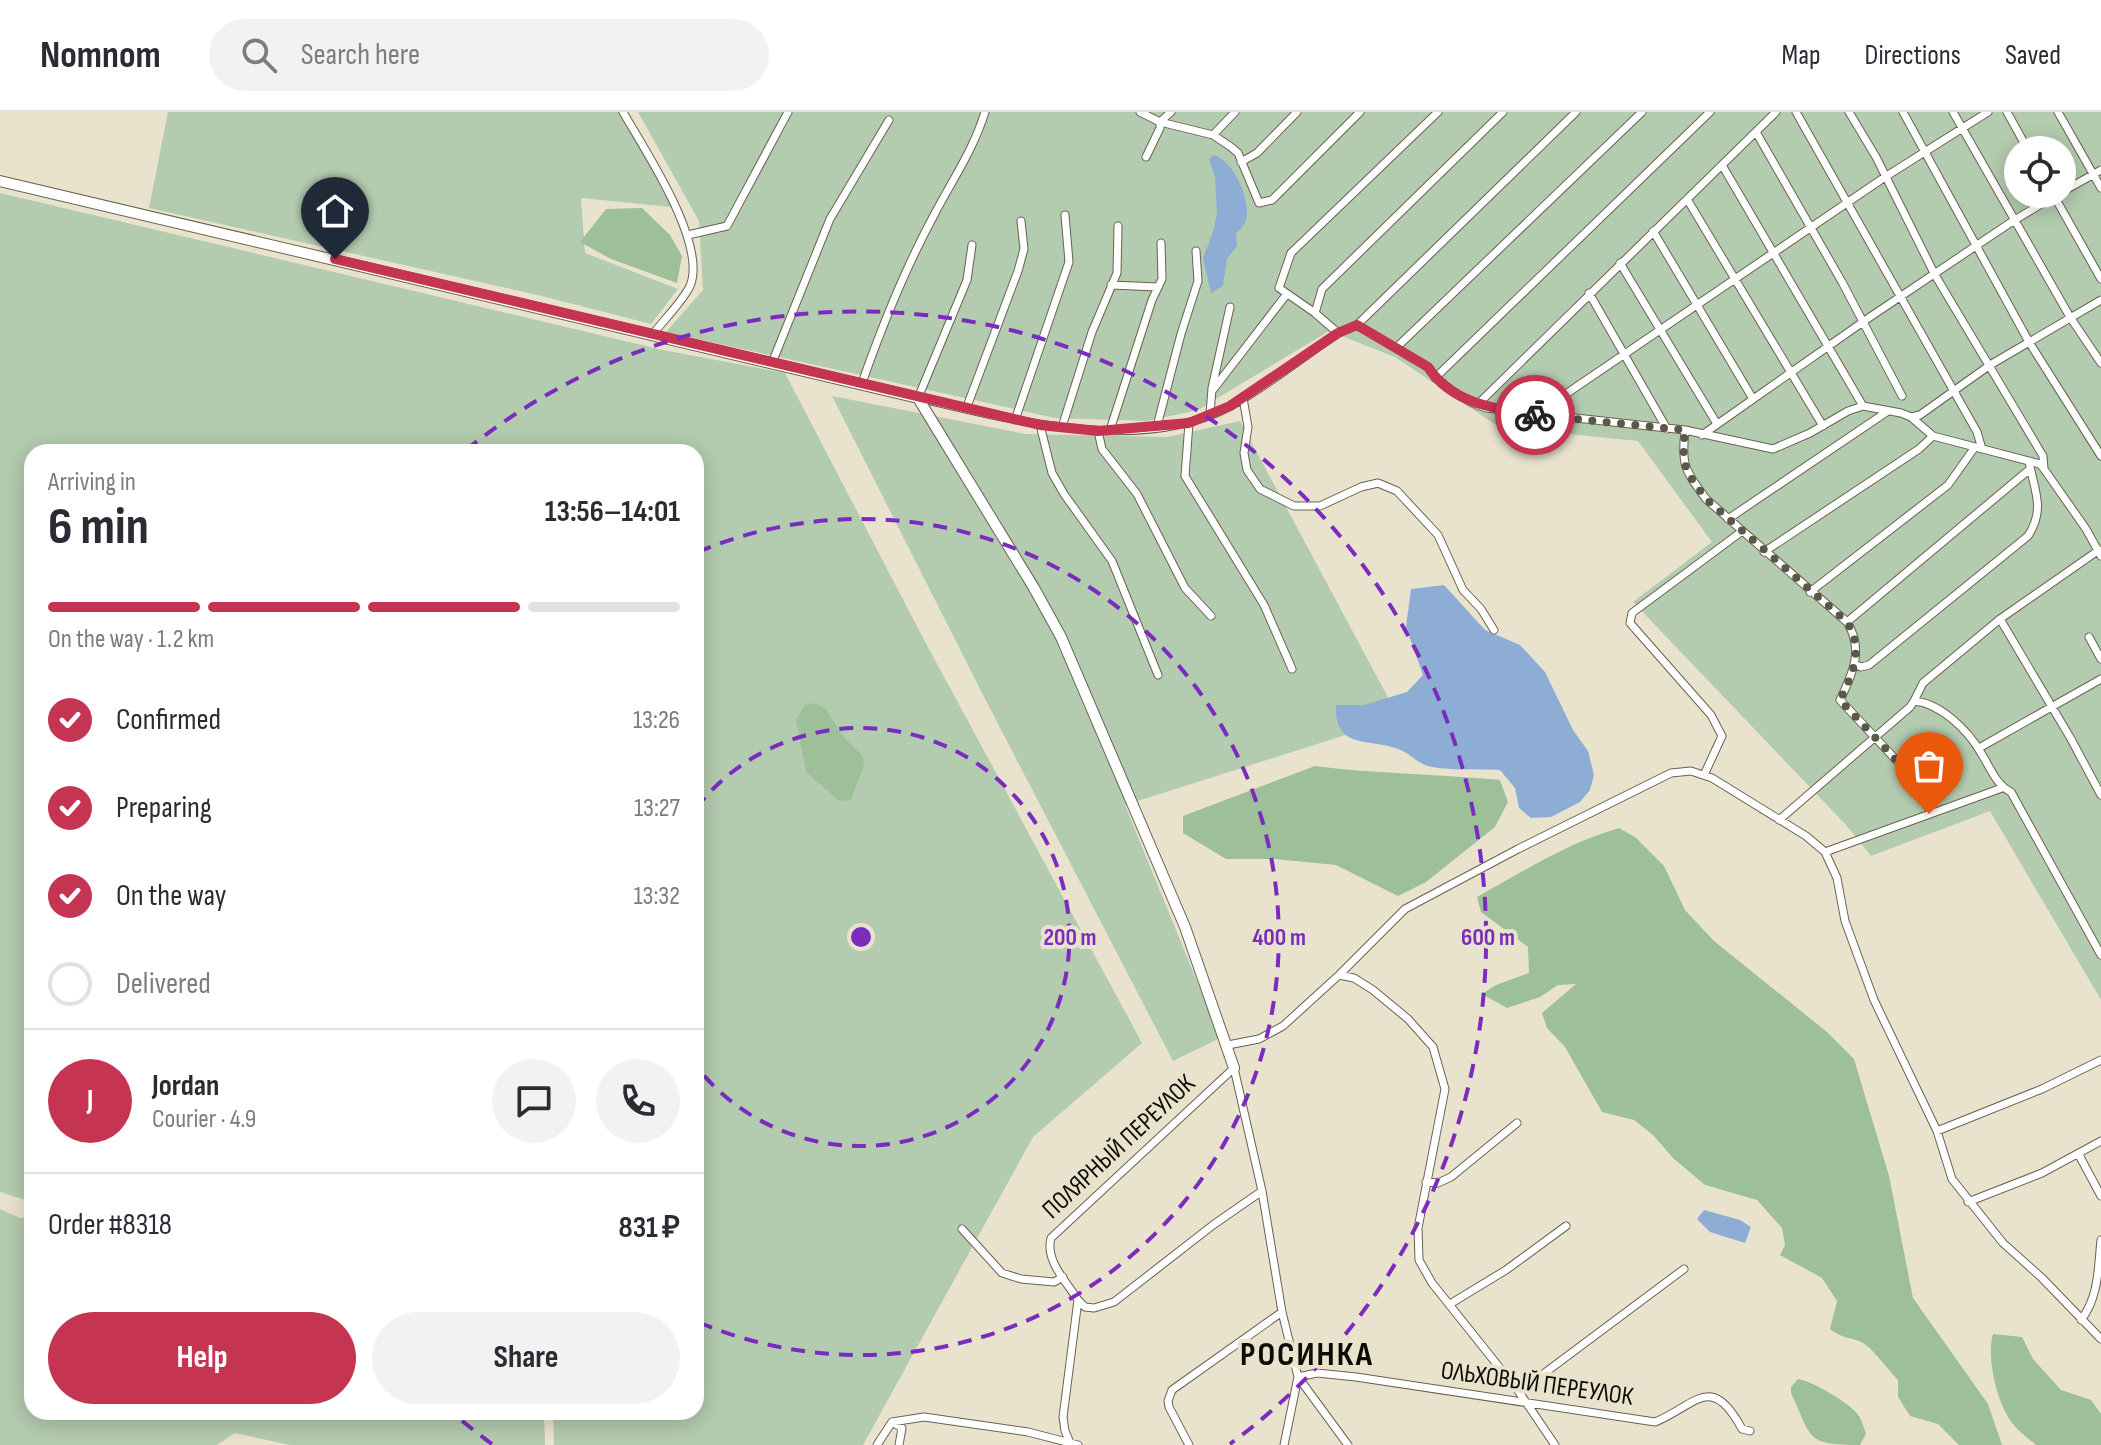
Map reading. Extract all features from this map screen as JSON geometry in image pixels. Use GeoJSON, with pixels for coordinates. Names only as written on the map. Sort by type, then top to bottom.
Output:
{"type":"FeatureCollection","features":[{"type":"Feature","properties":{"kind":"street"},"geometry":{"type":"LineString","coordinates":[[623,112],[680,215],[694,263],[690,286],[652,335]]}},
{"type":"Feature","properties":{"kind":"street"},"geometry":{"type":"LineString","coordinates":[[688,235],[727,226],[788,112]]}},
{"type":"Feature","properties":{"kind":"street"},"geometry":{"type":"LineString","coordinates":[[862,383],[891,301],[977,139],[985,112]]}},
{"type":"Feature","properties":{"kind":"street"},"geometry":{"type":"LineString","coordinates":[[1140,112],[1160,122],[1213,135],[1238,153],[1259,203],[1272,200],[1360,112]]}},
{"type":"Feature","properties":{"kind":"street"},"geometry":{"type":"LineString","coordinates":[[1146,157],[1160,122],[1171,112]]}},
{"type":"Feature","properties":{"kind":"street"},"geometry":{"type":"LineString","coordinates":[[1213,135],[1235,112]]}},
{"type":"Feature","properties":{"kind":"street"},"geometry":{"type":"LineString","coordinates":[[1241,162],[1257,153],[1297,112]]}},
{"type":"Feature","properties":{"kind":"street"},"geometry":{"type":"LineString","coordinates":[[1315,313],[1322,289],[1503,112]]}},
{"type":"Feature","properties":{"kind":"street"},"geometry":{"type":"LineString","coordinates":[[0,181],[966,409],[1040,425],[1098,431],[1189,423],[1243,398],[1338,333],[1357,325],[1576,112]]}},
{"type":"Feature","properties":{"kind":"street"},"geometry":{"type":"LineString","coordinates":[[1397,347],[1642,112]]}},
{"type":"Feature","properties":{"kind":"street"},"geometry":{"type":"LineString","coordinates":[[1435,378],[1710,112]]}},
{"type":"Feature","properties":{"kind":"street"},"geometry":{"type":"LineString","coordinates":[[1477,405],[1776,112]]}},
{"type":"Feature","properties":{"kind":"street"},"geometry":{"type":"LineString","coordinates":[[1796,112],[1977,432],[1978,448],[1948,485],[1810,592]]}},
{"type":"Feature","properties":{"kind":"street"},"geometry":{"type":"LineString","coordinates":[[1849,112],[1935,275],[2043,456],[2044,469]]}},
{"type":"Feature","properties":{"kind":"street"},"geometry":{"type":"LineString","coordinates":[[1903,112],[2029,342],[2101,456]]}},
{"type":"Feature","properties":{"kind":"street"},"geometry":{"type":"LineString","coordinates":[[1953,112],[2013,221],[2101,363]]}},
{"type":"Feature","properties":{"kind":"street"},"geometry":{"type":"LineString","coordinates":[[1535,415],[1885,177],[1988,112]]}},
{"type":"Feature","properties":{"kind":"street"},"geometry":{"type":"LineString","coordinates":[[2007,112],[2020,136]]}},
{"type":"Feature","properties":{"kind":"street"},"geometry":{"type":"LineString","coordinates":[[2058,112],[2097,172],[2101,188]]}},
{"type":"Feature","properties":{"kind":"street"},"geometry":{"type":"LineString","coordinates":[[1338,333],[1279,288],[1291,253],[1433,113]]}},
{"type":"Feature","properties":{"kind":"street"},"geometry":{"type":"LineString","coordinates":[[772,363],[830,219],[889,120]]}},
{"type":"Feature","properties":{"kind":"street"},"geometry":{"type":"LineString","coordinates":[[1756,132],[1902,396]]}},
{"type":"Feature","properties":{"kind":"street"},"geometry":{"type":"LineString","coordinates":[[1722,165],[1863,406]]}},
{"type":"Feature","properties":{"kind":"street"},"geometry":{"type":"LineString","coordinates":[[2076,184],[2097,172]]}},
{"type":"Feature","properties":{"kind":"street"},"geometry":{"type":"LineString","coordinates":[[1687,199],[1823,426]]}},
{"type":"Feature","properties":{"kind":"street"},"geometry":{"type":"LineString","coordinates":[[1702,435],[1863,322],[2034,208]]}},
{"type":"Feature","properties":{"kind":"street"},"geometry":{"type":"LineString","coordinates":[[2064,208],[2101,279]]}},
{"type":"Feature","properties":{"kind":"street"},"geometry":{"type":"LineString","coordinates":[[1015,420],[1069,262],[1065,215]]}},
{"type":"Feature","properties":{"kind":"street"},"geometry":{"type":"LineString","coordinates":[[966,409],[1018,271],[1024,249],[1021,221]]}},
{"type":"Feature","properties":{"kind":"street"},"geometry":{"type":"LineString","coordinates":[[1062,427],[1092,332],[1117,273],[1118,226]]}},
{"type":"Feature","properties":{"kind":"street"},"geometry":{"type":"LineString","coordinates":[[1653,231],[1753,399]]}},
{"type":"Feature","properties":{"kind":"street"},"geometry":{"type":"LineString","coordinates":[[1110,430],[1162,279],[1161,243]]}},
{"type":"Feature","properties":{"kind":"street"},"geometry":{"type":"LineString","coordinates":[[918,398],[967,280],[972,245]]}},
{"type":"Feature","properties":{"kind":"street"},"geometry":{"type":"LineString","coordinates":[[1157,426],[1198,281],[1196,251]]}},
{"type":"Feature","properties":{"kind":"street"},"geometry":{"type":"LineString","coordinates":[[1620,263],[1717,424]]}},
{"type":"Feature","properties":{"kind":"street"},"geometry":{"type":"LineString","coordinates":[[1111,285],[1158,287]]}},
{"type":"Feature","properties":{"kind":"street"},"geometry":{"type":"LineString","coordinates":[[1589,293],[1667,429]]}},
{"type":"Feature","properties":{"kind":"street"},"geometry":{"type":"LineString","coordinates":[[1212,391],[1286,295]]}},
{"type":"Feature","properties":{"kind":"street"},"geometry":{"type":"LineString","coordinates":[[1911,417],[1920,415],[1990,365],[2101,300]]}},
{"type":"Feature","properties":{"kind":"street"},"geometry":{"type":"LineString","coordinates":[[1210,414],[1230,307]]}},
{"type":"Feature","properties":{"kind":"street"},"geometry":{"type":"LineString","coordinates":[[1357,325],[1428,367],[1435,378],[1477,405],[1535,415],[1685,430],[1773,449],[1863,406],[1911,417],[1933,436],[2030,465],[2040,464],[2100,552],[2000,619],[1923,683],[1910,707],[1779,820]]}},
{"type":"Feature","properties":{"kind":"street"},"geometry":{"type":"LineString","coordinates":[[918,398],[1061,637],[1185,927],[1234,1068],[1262,1191],[1282,1312],[1298,1377],[1348,1445]]}},
{"type":"Feature","properties":{"kind":"street"},"geometry":{"type":"LineString","coordinates":[[1243,398],[1248,427],[1244,453],[1247,470],[1260,489],[1294,506],[1320,506],[1361,487],[1378,483],[1397,491],[1438,535],[1463,590],[1481,609],[1494,630]]}},
{"type":"Feature","properties":{"kind":"street"},"geometry":{"type":"LineString","coordinates":[[1728,519],[1888,411]]}},
{"type":"Feature","properties":{"kind":"street"},"geometry":{"type":"LineString","coordinates":[[1189,423],[1185,476],[1264,605],[1292,669]]}},
{"type":"Feature","properties":{"kind":"street"},"geometry":{"type":"LineString","coordinates":[[1040,425],[1052,473],[1112,561],[1158,675]]}},
{"type":"Feature","properties":{"kind":"street"},"geometry":{"type":"LineString","coordinates":[[1685,430],[1682,457],[1690,477],[1706,499],[1847,622],[1856,637],[1854,664],[1840,700],[1899,763],[1930,810],[1929,814]]}},
{"type":"Feature","properties":{"kind":"street"},"geometry":{"type":"LineString","coordinates":[[1098,431],[1102,449],[1137,494],[1185,588],[1211,616]]}},
{"type":"Feature","properties":{"kind":"street"},"geometry":{"type":"LineString","coordinates":[[1764,552],[1933,436]]}},
{"type":"Feature","properties":{"kind":"street"},"geometry":{"type":"LineString","coordinates":[[1847,622],[2030,465]]}},
{"type":"Feature","properties":{"kind":"street"},"geometry":{"type":"LineString","coordinates":[[1854,664],[1861,667],[1869,665],[2028,536],[2036,524],[2039,505],[2030,465]]}},
{"type":"Feature","properties":{"kind":"street"},"geometry":{"type":"LineString","coordinates":[[1704,775],[1722,736],[1720,731],[1711,715],[1630,623],[1632,613],[1741,532]]}},
{"type":"Feature","properties":{"kind":"street"},"geometry":{"type":"LineString","coordinates":[[2000,619],[2101,795]]}},
{"type":"Feature","properties":{"kind":"street"},"geometry":{"type":"LineString","coordinates":[[2089,637],[2101,659]]}},
{"type":"Feature","properties":{"kind":"street"},"geometry":{"type":"LineString","coordinates":[[1979,748],[2101,679]]}},
{"type":"Feature","properties":{"kind":"street"},"geometry":{"type":"LineString","coordinates":[[1914,701],[1940,708],[1979,748],[2002,788],[2011,792],[2101,955]]}},
{"type":"Feature","properties":{"kind":"street"},"geometry":{"type":"LineString","coordinates":[[1228,1045],[1259,1039],[1283,1026],[1405,909],[1671,773],[1691,771],[1704,775],[1806,836],[1825,852],[1837,878],[1845,921],[1874,1000],[1937,1131],[1952,1179],[2003,1243],[2101,1339]]}},
{"type":"Feature","properties":{"kind":"street"},"geometry":{"type":"LineString","coordinates":[[1825,852],[2002,788]]}},
{"type":"Feature","properties":{"kind":"street"},"geometry":{"type":"LineString","coordinates":[[1339,975],[1354,978],[1373,990],[1428,1040],[1437,1056],[1445,1089],[1418,1228],[1417,1252],[1423,1270],[1519,1392],[1555,1445]]}},
{"type":"Feature","properties":{"kind":"street"},"geometry":{"type":"LineString","coordinates":[[1937,1131],[2042,1089],[2101,1060]]}},
{"type":"Feature","properties":{"kind":"street","name":"ПОЛЯРНЫЙ ПЕРЕУЛОК"},"geometry":{"type":"LineString","coordinates":[[1078,1300],[1051,1259],[1048,1248],[1051,1238],[1234,1068]]}},
{"type":"Feature","properties":{"kind":"street"},"geometry":{"type":"LineString","coordinates":[[1426,1182],[1438,1183],[1451,1177],[1517,1123]]}},
{"type":"Feature","properties":{"kind":"street"},"geometry":{"type":"LineString","coordinates":[[1968,1202],[2042,1173],[2101,1141]]}},
{"type":"Feature","properties":{"kind":"street"},"geometry":{"type":"LineString","coordinates":[[2079,1155],[2101,1196]]}},
{"type":"Feature","properties":{"kind":"street"},"geometry":{"type":"LineString","coordinates":[[1078,1300],[1085,1307],[1094,1308],[1114,1302],[1262,1191]]}},
{"type":"Feature","properties":{"kind":"street"},"geometry":{"type":"LineString","coordinates":[[1450,1304],[1506,1270],[1566,1226]]}},
{"type":"Feature","properties":{"kind":"street"},"geometry":{"type":"LineString","coordinates":[[962,1229],[1002,1273],[1021,1279],[1054,1282],[1063,1277]]}},
{"type":"Feature","properties":{"kind":"street"},"geometry":{"type":"LineString","coordinates":[[2081,1320],[2091,1307],[2096,1289],[2101,1240]]}},
{"type":"Feature","properties":{"kind":"street"},"geometry":{"type":"LineString","coordinates":[[1519,1392],[1684,1269]]}},
{"type":"Feature","properties":{"kind":"street"},"geometry":{"type":"LineString","coordinates":[[1073,1444],[1065,1431],[1063,1417],[1078,1300]]}},
{"type":"Feature","properties":{"kind":"street"},"geometry":{"type":"LineString","coordinates":[[1189,1445],[1169,1407],[1172,1390],[1282,1312]]}},
{"type":"Feature","properties":{"kind":"street","name":"ОЛЬХОВЫЙ ПЕРЕУЛОК"},"geometry":{"type":"LineString","coordinates":[[1298,1377],[1317,1373],[1356,1377],[1655,1422],[1691,1400],[1710,1398],[1724,1403],[1742,1429],[1750,1431]]}},
{"type":"Feature","properties":{"kind":"street"},"geometry":{"type":"LineString","coordinates":[[1284,1445],[1298,1377]]}},
{"type":"Feature","properties":{"kind":"street"},"geometry":{"type":"LineString","coordinates":[[877,1445],[892,1422],[924,1417],[1028,1432],[1042,1441],[1073,1444]]}},
{"type":"Feature","properties":{"kind":"street"},"geometry":{"type":"LineString","coordinates":[[892,1422],[902,1428],[899,1445]]}},
{"type":"Feature","properties":{"kind":"green space"},"geometry":{"type":"Polygon","coordinates":[[[168,112],[621,112],[671,207],[581,198],[585,253],[678,289],[651,324],[538,295],[149,208],[168,112]]]}},
{"type":"Feature","properties":{"kind":"green space"},"geometry":{"type":"Polygon","coordinates":[[[638,112],[2101,112],[2101,1000],[1990,811],[1871,856],[1847,826],[1633,602],[1712,542],[1638,441],[1499,427],[1395,357],[1329,331],[1198,410],[1147,421],[1055,418],[666,332],[703,290],[699,221],[638,112]]]}},
{"type":"Feature","properties":{"kind":"green space"},"geometry":{"type":"Polygon","coordinates":[[[0,193],[663,350],[785,373],[922,636],[1142,1043],[1033,1137],[863,1445],[554,1445],[553,1420],[704,1420],[704,444],[24,444],[24,1200],[0,1192],[0,193]]]}},
{"type":"Feature","properties":{"kind":"green space"},"geometry":{"type":"Polygon","coordinates":[[[642,208],[670,235],[682,256],[677,283],[611,259],[580,242],[606,209],[642,208]]]}},
{"type":"Feature","properties":{"kind":"green space"},"geometry":{"type":"Polygon","coordinates":[[[832,396],[1025,434],[1167,437],[1240,421],[1399,718],[1125,805],[1220,1038],[1173,1061],[832,396]]]}},
{"type":"Feature","properties":{"kind":"green space"},"geometry":{"type":"Polygon","coordinates":[[[814,703],[826,709],[841,734],[863,756],[864,765],[851,800],[839,801],[806,772],[796,720],[805,705],[814,703]]]}},
{"type":"Feature","properties":{"kind":"green space"},"geometry":{"type":"Polygon","coordinates":[[[1315,766],[1500,780],[1508,802],[1495,827],[1426,882],[1398,896],[1336,865],[1275,859],[1226,859],[1183,833],[1183,816],[1315,766]]]}},
{"type":"Feature","properties":{"kind":"green space"},"geometry":{"type":"Polygon","coordinates":[[[1619,828],[1635,837],[1664,866],[1685,910],[1714,941],[1827,1032],[1854,1059],[1889,1176],[1913,1298],[1988,1404],[2002,1445],[1959,1445],[1938,1424],[1910,1416],[1898,1397],[1898,1380],[1875,1353],[1865,1344],[1830,1329],[1837,1301],[1822,1278],[1780,1255],[1785,1245],[1782,1228],[1757,1200],[1705,1185],[1634,1120],[1602,1112],[1565,1047],[1547,1028],[1542,1013],[1576,984],[1558,985],[1540,997],[1507,1008],[1482,994],[1496,985],[1529,973],[1528,947],[1481,912],[1477,897],[1564,850],[1619,828]]]}},
{"type":"Feature","properties":{"kind":"green space"},"geometry":{"type":"Polygon","coordinates":[[[0,1209],[24,1218],[24,1420],[544,1420],[545,1445],[290,1445],[235,1433],[217,1445],[0,1445],[0,1209]]]}},
{"type":"Feature","properties":{"kind":"green space"},"geometry":{"type":"Polygon","coordinates":[[[1993,1334],[2022,1337],[2033,1359],[2061,1390],[2091,1400],[2101,1414],[2101,1445],[2036,1445],[2018,1430],[2007,1416],[1994,1380],[1991,1355],[1993,1334]]]}},
{"type":"Feature","properties":{"kind":"green space"},"geometry":{"type":"Polygon","coordinates":[[[1798,1379],[1830,1393],[1855,1411],[1866,1434],[1860,1445],[1829,1443],[1813,1436],[1791,1393],[1791,1387],[1798,1379]]]}},
{"type":"Feature","properties":{"kind":"water"},"geometry":{"type":"Polygon","coordinates":[[[1214,155],[1235,174],[1244,194],[1247,214],[1245,223],[1236,233],[1237,246],[1227,259],[1223,286],[1211,293],[1203,258],[1217,213],[1215,177],[1209,159],[1214,155]]]}},
{"type":"Feature","properties":{"kind":"water"},"geometry":{"type":"Polygon","coordinates":[[[1444,585],[1485,630],[1520,645],[1545,672],[1573,730],[1588,751],[1594,775],[1590,790],[1580,802],[1551,817],[1531,818],[1519,808],[1515,788],[1500,770],[1432,767],[1398,749],[1355,740],[1341,729],[1336,705],[1364,705],[1407,692],[1423,675],[1406,627],[1411,589],[1444,585]]]}},
{"type":"Feature","properties":{"kind":"water"},"geometry":{"type":"Polygon","coordinates":[[[1704,1210],[1740,1220],[1751,1227],[1745,1243],[1710,1232],[1697,1219],[1704,1210]]]}},
{"type":"Feature","properties":{"kind":"way so far"},"geometry":{"type":"LineString","coordinates":[[1535,415],[1685,430],[1682,457],[1690,477],[1706,499],[1847,622],[1856,637],[1856,651],[1851,678],[1840,700],[1899,763],[1930,810],[1929,814]]}},
{"type":"Feature","properties":{"kind":"district","name":"РОСИНКА"},"geometry":{"type":"Point","coordinates":[1307,1354]}},
{"type":"Feature","properties":{"kind":"route"},"geometry":{"type":"LineString","coordinates":[[335,259],[1040,425],[1098,431],[1189,423],[1230,406],[1338,333],[1357,325],[1428,367],[1435,378],[1477,405],[1535,415]]}}]}
